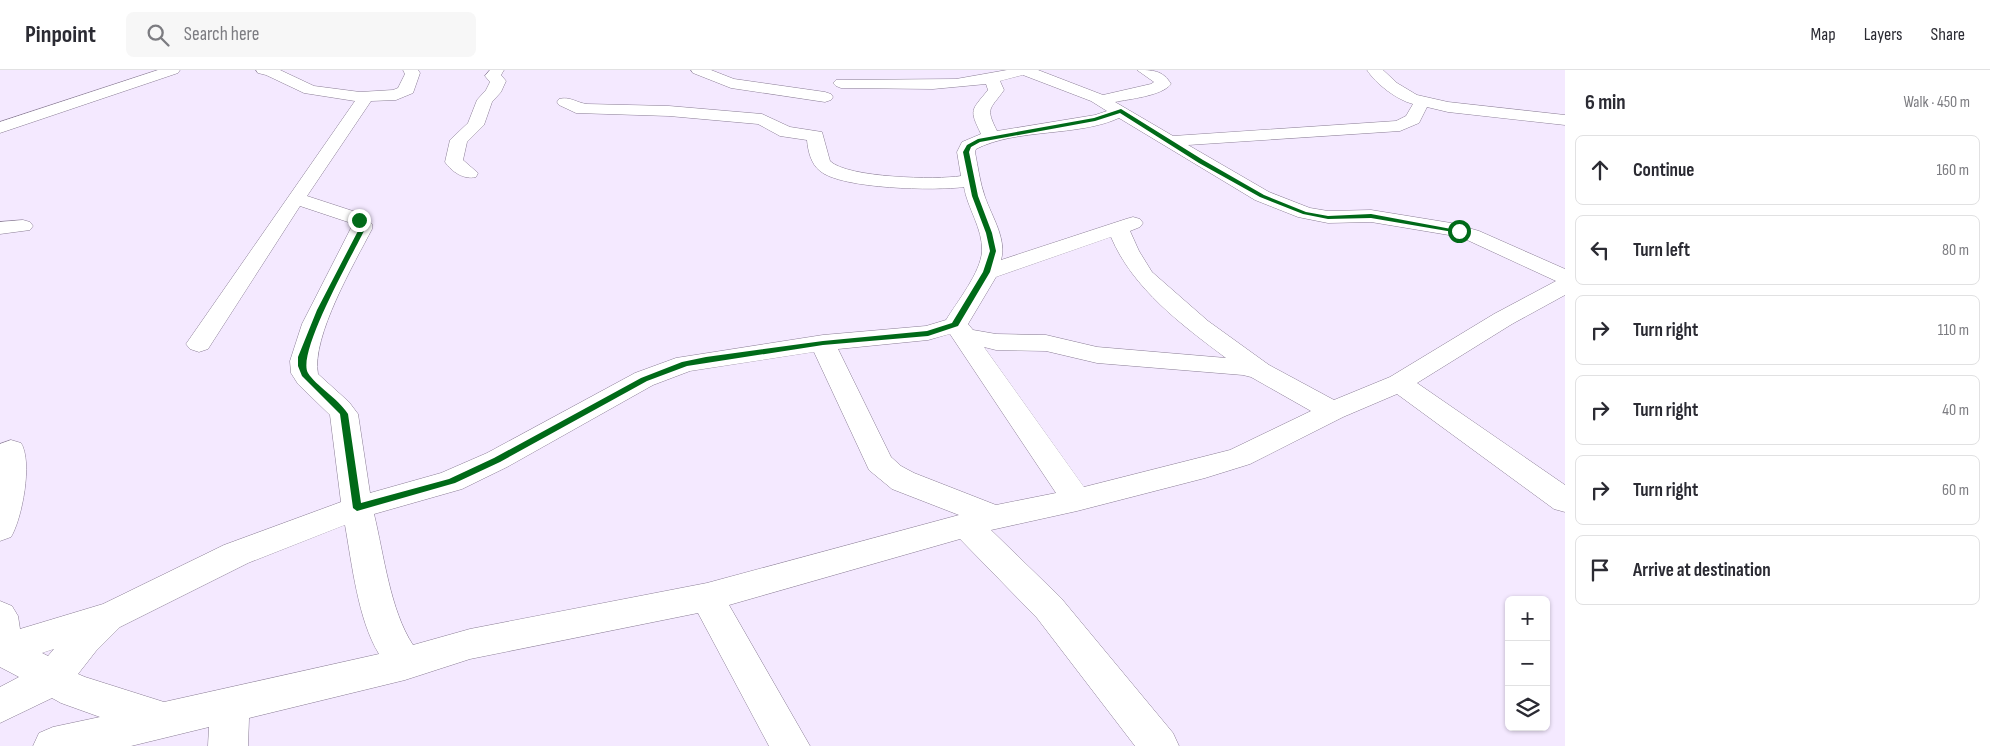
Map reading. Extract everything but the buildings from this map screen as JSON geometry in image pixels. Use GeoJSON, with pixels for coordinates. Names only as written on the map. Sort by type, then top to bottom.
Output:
{"type":"FeatureCollection","features":[{"type":"Feature","properties":{"kind":"street"},"geometry":{"type":"LineString","coordinates":[[0,128],[173,70]]}},
{"type":"Feature","properties":{"kind":"street"},"geometry":{"type":"LineString","coordinates":[[263,70],[310,90],[360,97],[396,95],[407,90],[405,89],[414,73],[410,70]]}},
{"type":"Feature","properties":{"kind":"street"},"geometry":{"type":"LineString","coordinates":[[469,173],[454,162],[459,140],[476,125],[486,100],[493,92],[498,81],[493,76],[497,70]]}},
{"type":"Feature","properties":{"kind":"street"},"geometry":{"type":"LineString","coordinates":[[698,70],[731,83],[825,98]]}},
{"type":"Feature","properties":{"kind":"street"},"geometry":{"type":"LineString","coordinates":[[840,83],[940,84],[991,80],[1024,70],[1102,100],[1169,142],[1262,196],[1305,213],[1328,218],[1371,216],[1459,231],[1565,278]]}},
{"type":"Feature","properties":{"kind":"street"},"geometry":{"type":"LineString","coordinates":[[1102,100],[1156,88],[1164,84],[1156,75],[1144,70]]}},
{"type":"Feature","properties":{"kind":"street"},"geometry":{"type":"LineString","coordinates":[[1374,70],[1405,96],[1422,102],[1448,107],[1565,120]]}},
{"type":"Feature","properties":{"kind":"street"},"geometry":{"type":"LineString","coordinates":[[280,76],[301,72]]}},
{"type":"Feature","properties":{"kind":"street"},"geometry":{"type":"LineString","coordinates":[[991,80],[996,90],[981,109],[981,116],[991,138]]}},
{"type":"Feature","properties":{"kind":"street"},"geometry":{"type":"LineString","coordinates":[[199,344],[364,99],[360,97]]}},
{"type":"Feature","properties":{"kind":"street"},"geometry":{"type":"LineString","coordinates":[[565,102],[576,108],[587,110],[669,110],[762,119],[786,132],[816,136],[816,151],[827,168],[840,174],[865,178],[942,184],[971,180]]}},
{"type":"Feature","properties":{"kind":"street"},"geometry":{"type":"LineString","coordinates":[[1169,142],[1319,130],[1376,129],[1400,126],[1413,120],[1422,102]]}},
{"type":"Feature","properties":{"kind":"street"},"geometry":{"type":"LineString","coordinates":[[960,330],[986,272],[993,251],[992,242],[971,180],[966,152],[968,146],[991,138],[1095,120],[1121,111]]}},
{"type":"Feature","properties":{"kind":"street"},"geometry":{"type":"LineString","coordinates":[[297,198],[355,218],[362,224],[362,229],[320,310],[302,357],[302,366],[305,375],[344,414],[357,508],[384,627],[389,639],[405,664]]}},
{"type":"Feature","properties":{"kind":"street"},"geometry":{"type":"LineString","coordinates":[[986,272],[1126,225],[1128,251],[1144,276],[1199,326],[1260,371],[1333,411]]}},
{"type":"Feature","properties":{"kind":"street"},"geometry":{"type":"LineString","coordinates":[[0,228],[23,226]]}},
{"type":"Feature","properties":{"kind":"street"},"geometry":{"type":"LineString","coordinates":[[53,746],[405,664],[470,644],[706,597],[980,521],[1077,500],[1205,468],[1240,457],[1333,411],[1399,383],[1503,319],[1565,286]]}},
{"type":"Feature","properties":{"kind":"street"},"geometry":{"type":"LineString","coordinates":[[2,639],[79,624],[113,615],[236,554],[357,508],[452,481],[497,460],[644,379],[685,364],[706,359],[823,343],[960,330],[996,342],[1046,343],[1097,355],[1243,367],[1260,371]]}},
{"type":"Feature","properties":{"kind":"street"},"geometry":{"type":"LineString","coordinates":[[960,330],[1077,500]]}},
{"type":"Feature","properties":{"kind":"street"},"geometry":{"type":"LineString","coordinates":[[823,343],[879,463],[903,481],[980,521],[1160,746]]}},
{"type":"Feature","properties":{"kind":"street"},"geometry":{"type":"LineString","coordinates":[[1399,383],[1565,501]]}},
{"type":"Feature","properties":{"kind":"street"},"geometry":{"type":"LineString","coordinates":[[0,529],[9,491],[11,450]]}},
{"type":"Feature","properties":{"kind":"street"},"geometry":{"type":"LineString","coordinates":[[706,597],[790,746]]}},
{"type":"Feature","properties":{"kind":"street"},"geometry":{"type":"LineString","coordinates":[[0,706],[52,679],[83,640],[113,615]]}},
{"type":"Feature","properties":{"kind":"street"},"geometry":{"type":"LineString","coordinates":[[2,639],[52,679],[74,691],[164,720]]}},
{"type":"Feature","properties":{"kind":"street"},"geometry":{"type":"LineString","coordinates":[[228,746],[230,704]]}},
{"type":"Feature","properties":{"kind":"route"},"geometry":{"type":"LineString","coordinates":[[359,220],[362,224],[362,229],[320,310],[302,357],[305,375],[344,414],[357,508],[452,481],[497,460],[644,379],[685,364],[706,359],[823,343],[928,333],[955,325],[986,272],[993,251],[992,242],[975,196],[966,152],[968,146],[978,141],[1095,120],[1121,111],[1201,162],[1262,196],[1305,213],[1328,218],[1358,215],[1371,216],[1459,231]]}}]}
